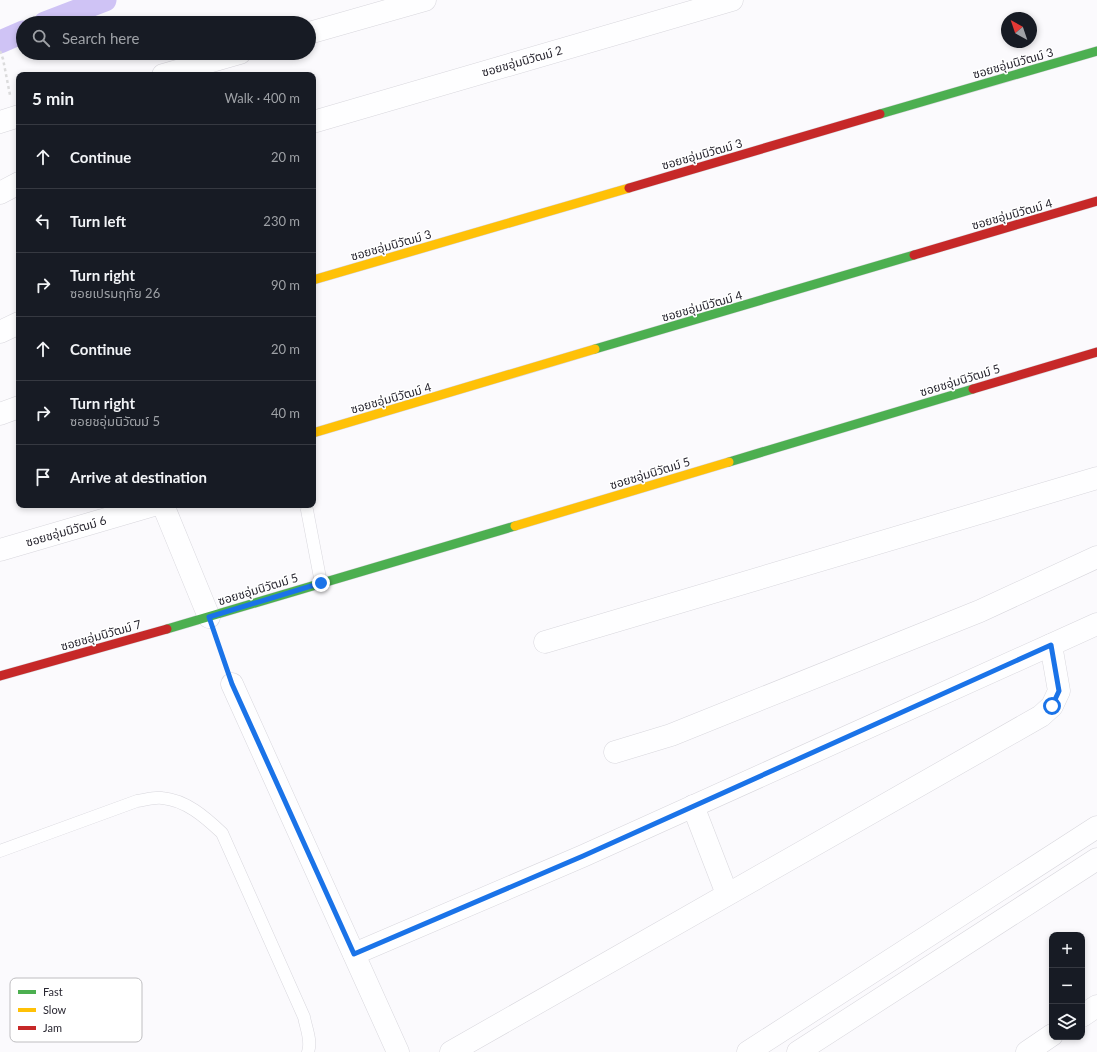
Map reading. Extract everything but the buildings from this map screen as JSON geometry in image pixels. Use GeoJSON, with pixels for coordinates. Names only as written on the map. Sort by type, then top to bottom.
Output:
{"type":"FeatureCollection","features":[{"type":"Feature","properties":{"kind":"street"},"geometry":{"type":"LineString","coordinates":[[316,31],[425,0]]}},
{"type":"Feature","properties":{"kind":"street","name":"ซอยชอุ่มนิวัฒม์ 2"},"geometry":{"type":"LineString","coordinates":[[316,121],[694,6],[732,0]]}},
{"type":"Feature","properties":{"kind":"street","name":"ซอยชอุ่มนิวัฒม์ 3"},"geometry":{"type":"LineString","coordinates":[[316,279],[1097,51]]}},
{"type":"Feature","properties":{"kind":"street"},"geometry":{"type":"LineString","coordinates":[[174,72],[216,60]]}},
{"type":"Feature","properties":{"kind":"street"},"geometry":{"type":"LineString","coordinates":[[0,193],[16,185]]}},
{"type":"Feature","properties":{"kind":"street","name":"ซอยชอุ่มนิวัฒม์ 4"},"geometry":{"type":"LineString","coordinates":[[316,432],[1097,201]]}},
{"type":"Feature","properties":{"kind":"street"},"geometry":{"type":"LineString","coordinates":[[0,332],[16,324]]}},
{"type":"Feature","properties":{"kind":"street","name":"ซอยชอุ่มนิวัฒม์ 5"},"geometry":{"type":"LineString","coordinates":[[209,617],[1097,352]]}},
{"type":"Feature","properties":{"kind":"street"},"geometry":{"type":"LineString","coordinates":[[0,414],[16,408]]}},
{"type":"Feature","properties":{"kind":"street"},"geometry":{"type":"LineString","coordinates":[[545,642],[1097,478]]}},
{"type":"Feature","properties":{"kind":"street","name":"ซอยชอุ่มนิวัฒม์ 6"},"geometry":{"type":"LineString","coordinates":[[0,550],[144,508]]}},
{"type":"Feature","properties":{"kind":"street"},"geometry":{"type":"LineString","coordinates":[[164,508],[209,617]]}},
{"type":"Feature","properties":{"kind":"street"},"geometry":{"type":"LineString","coordinates":[[615,752],[670,735],[973,614],[1097,557]]}},
{"type":"Feature","properties":{"kind":"street","name":"ซอยชอุ่มนิวัฒม์ 7"},"geometry":{"type":"LineString","coordinates":[[0,676],[209,617]]}},
{"type":"Feature","properties":{"kind":"street"},"geometry":{"type":"LineString","coordinates":[[354,954],[583,856],[1097,624]]}},
{"type":"Feature","properties":{"kind":"street"},"geometry":{"type":"LineString","coordinates":[[451,1052],[1041,716],[1052,706],[1059,691],[1051,645]]}},
{"type":"Feature","properties":{"kind":"street"},"geometry":{"type":"LineString","coordinates":[[232,684],[398,1052]]}},
{"type":"Feature","properties":{"kind":"street"},"geometry":{"type":"LineString","coordinates":[[692,806],[727,894]]}},
{"type":"Feature","properties":{"kind":"street"},"geometry":{"type":"LineString","coordinates":[[750,1051],[1097,827]]}},
{"type":"Feature","properties":{"kind":"street"},"geometry":{"type":"LineString","coordinates":[[798,1052],[1097,860]]}},
{"type":"Feature","properties":{"kind":"street"},"geometry":{"type":"LineString","coordinates":[[955,919],[969,942]]}},
{"type":"Feature","properties":{"kind":"street"},"geometry":{"type":"LineString","coordinates":[[1085,1014],[1097,1006]]}},
{"type":"Feature","properties":{"kind":"street"},"geometry":{"type":"LineString","coordinates":[[1027,1052],[1049,1038]]}},
{"type":"Feature","properties":{"kind":"lane"},"geometry":{"type":"LineString","coordinates":[[307,510],[321,583]]}},
{"type":"Feature","properties":{"kind":"lane"},"geometry":{"type":"LineString","coordinates":[[0,851],[137,801],[161,797],[194,809],[222,833],[304,1017],[309,1041],[308,1052]]}},
{"type":"Feature","properties":{"kind":"path"},"geometry":{"type":"LineString","coordinates":[[0,51],[3,59],[13,122]]}},
{"type":"Feature","properties":{"kind":"path"},"geometry":{"type":"LineString","coordinates":[[209,617],[232,684]]}},
{"type":"Feature","properties":{"kind":"waterway"},"geometry":{"type":"LineString","coordinates":[[63,16],[105,0]]}},
{"type":"Feature","properties":{"kind":"waterway"},"geometry":{"type":"LineString","coordinates":[[0,42],[16,35]]}},
{"type":"Feature","properties":{"kind":"traffic: fast"},"geometry":{"type":"LineString","coordinates":[[880,114],[1097,51]]}},
{"type":"Feature","properties":{"kind":"traffic: fast"},"geometry":{"type":"LineString","coordinates":[[595,349],[914,255]]}},
{"type":"Feature","properties":{"kind":"traffic: fast"},"geometry":{"type":"LineString","coordinates":[[729,462],[973,389]]}},
{"type":"Feature","properties":{"kind":"traffic: fast"},"geometry":{"type":"LineString","coordinates":[[167,629],[515,526]]}},
{"type":"Feature","properties":{"kind":"traffic: slow"},"geometry":{"type":"LineString","coordinates":[[316,279],[629,188]]}},
{"type":"Feature","properties":{"kind":"traffic: slow"},"geometry":{"type":"LineString","coordinates":[[316,432],[595,349]]}},
{"type":"Feature","properties":{"kind":"traffic: slow"},"geometry":{"type":"LineString","coordinates":[[515,526],[729,462]]}},
{"type":"Feature","properties":{"kind":"traffic: jam"},"geometry":{"type":"LineString","coordinates":[[629,188],[880,114]]}},
{"type":"Feature","properties":{"kind":"traffic: jam"},"geometry":{"type":"LineString","coordinates":[[914,255],[1097,201]]}},
{"type":"Feature","properties":{"kind":"traffic: jam"},"geometry":{"type":"LineString","coordinates":[[973,389],[1097,352]]}},
{"type":"Feature","properties":{"kind":"traffic: jam"},"geometry":{"type":"LineString","coordinates":[[0,676],[167,629]]}},
{"type":"Feature","properties":{"kind":"route"},"geometry":{"type":"LineString","coordinates":[[321,583],[209,617],[232,684],[354,954],[583,856],[1051,645],[1059,691],[1052,706]]}}]}
